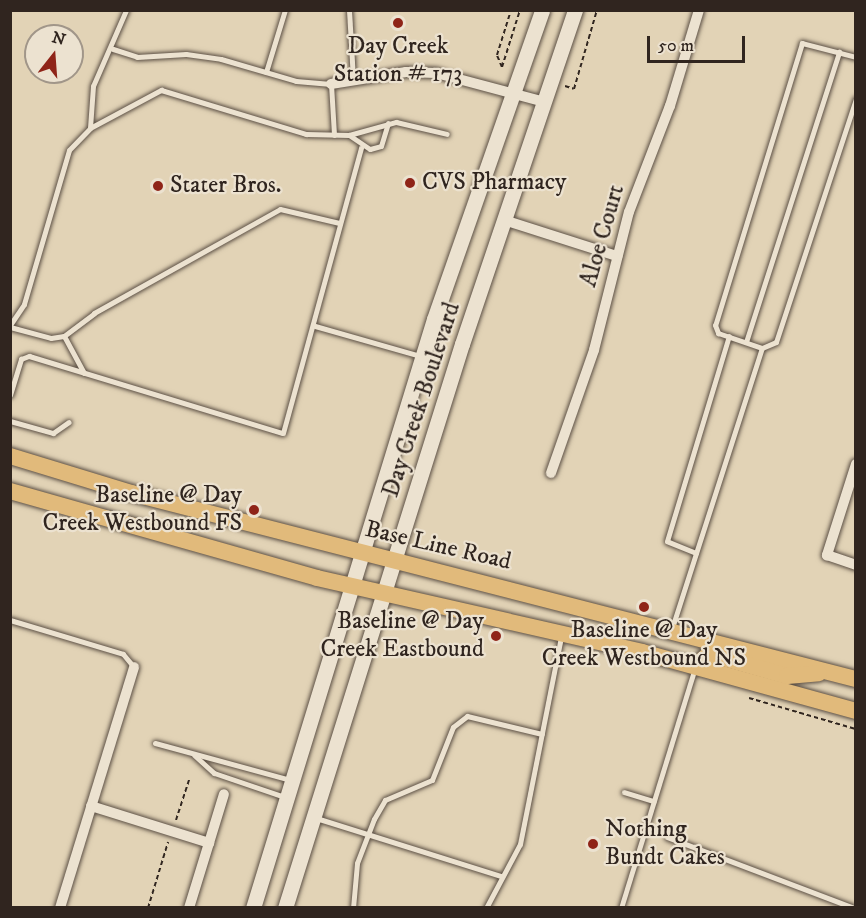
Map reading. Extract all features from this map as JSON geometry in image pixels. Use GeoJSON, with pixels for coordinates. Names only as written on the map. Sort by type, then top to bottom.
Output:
{"type":"FeatureCollection","features":[{"type":"Feature","properties":{"kind":"main road","name":"Day Creek Boulevard"},"geometry":{"type":"LineString","coordinates":[[253,908],[290,780],[422,357],[542,10]]}},
{"type":"Feature","properties":{"kind":"main road","name":"Day Creek Boulevard"},"geometry":{"type":"LineString","coordinates":[[285,908],[504,220],[575,10]]}},
{"type":"Feature","properties":{"kind":"main road","name":"Base Line Road"},"geometry":{"type":"LineString","coordinates":[[10,456],[362,553],[672,628],[855,679]]}},
{"type":"Feature","properties":{"kind":"main road"},"geometry":{"type":"LineString","coordinates":[[10,490],[351,586],[696,666],[855,711]]}},
{"type":"Feature","properties":{"kind":"main road"},"geometry":{"type":"LineString","coordinates":[[696,666],[709,654],[787,676],[829,672]]}},
{"type":"Feature","properties":{"kind":"street","name":"Aloe Court"},"geometry":{"type":"LineString","coordinates":[[550,473],[594,350],[617,256],[699,10]]}},
{"type":"Feature","properties":{"kind":"street"},"geometry":{"type":"LineString","coordinates":[[331,84],[427,72],[545,102]]}},
{"type":"Feature","properties":{"kind":"street"},"geometry":{"type":"LineString","coordinates":[[504,220],[617,256]]}},
{"type":"Feature","properties":{"kind":"street"},"geometry":{"type":"LineString","coordinates":[[855,464],[827,555],[855,565]]}},
{"type":"Feature","properties":{"kind":"street"},"geometry":{"type":"LineString","coordinates":[[60,908],[134,667]]}},
{"type":"Feature","properties":{"kind":"street"},"geometry":{"type":"LineString","coordinates":[[189,908],[224,794]]}},
{"type":"Feature","properties":{"kind":"street"},"geometry":{"type":"LineString","coordinates":[[91,806],[209,843]]}},
{"type":"Feature","properties":{"kind":"lane"},"geometry":{"type":"LineString","coordinates":[[90,128],[93,86],[113,49],[126,10]]}},
{"type":"Feature","properties":{"kind":"lane"},"geometry":{"type":"LineString","coordinates":[[266,72],[285,10]]}},
{"type":"Feature","properties":{"kind":"lane"},"geometry":{"type":"LineString","coordinates":[[349,10],[353,80]]}},
{"type":"Feature","properties":{"kind":"lane"},"geometry":{"type":"LineString","coordinates":[[855,57],[801,43],[715,326],[729,336],[762,348],[776,342],[855,99]]}},
{"type":"Feature","properties":{"kind":"lane"},"geometry":{"type":"LineString","coordinates":[[113,49],[137,57],[221,58],[266,72],[331,84],[334,135]]}},
{"type":"Feature","properties":{"kind":"lane"},"geometry":{"type":"LineString","coordinates":[[747,342],[838,52]]}},
{"type":"Feature","properties":{"kind":"lane"},"geometry":{"type":"LineString","coordinates":[[339,223],[280,209],[94,313],[63,336],[51,338],[10,326],[24,304],[69,150],[90,128],[161,90],[306,134],[349,135],[388,123],[447,134]]}},
{"type":"Feature","properties":{"kind":"lane"},"geometry":{"type":"LineString","coordinates":[[360,147],[381,146],[388,123]]}},
{"type":"Feature","properties":{"kind":"lane"},"geometry":{"type":"LineString","coordinates":[[349,135],[360,147]]}},
{"type":"Feature","properties":{"kind":"lane"},"geometry":{"type":"LineString","coordinates":[[10,395],[24,356],[283,434],[315,326],[339,223],[360,147]]}},
{"type":"Feature","properties":{"kind":"lane"},"geometry":{"type":"LineString","coordinates":[[315,326],[422,357]]}},
{"type":"Feature","properties":{"kind":"lane"},"geometry":{"type":"LineString","coordinates":[[63,336],[84,373]]}},
{"type":"Feature","properties":{"kind":"lane"},"geometry":{"type":"LineString","coordinates":[[696,554],[667,541],[729,336]]}},
{"type":"Feature","properties":{"kind":"lane"},"geometry":{"type":"LineString","coordinates":[[672,628],[762,348]]}},
{"type":"Feature","properties":{"kind":"lane"},"geometry":{"type":"LineString","coordinates":[[10,421],[53,433],[69,422]]}},
{"type":"Feature","properties":{"kind":"lane"},"geometry":{"type":"LineString","coordinates":[[10,620],[123,654],[134,667]]}},
{"type":"Feature","properties":{"kind":"lane"},"geometry":{"type":"LineString","coordinates":[[486,908],[520,844],[561,635]]}},
{"type":"Feature","properties":{"kind":"lane"},"geometry":{"type":"LineString","coordinates":[[621,908],[696,666]]}},
{"type":"Feature","properties":{"kind":"lane"},"geometry":{"type":"LineString","coordinates":[[353,908],[357,863],[385,800],[432,780],[453,727],[467,716],[542,734]]}},
{"type":"Feature","properties":{"kind":"lane"},"geometry":{"type":"LineString","coordinates":[[155,743],[194,755],[217,756],[290,780]]}},
{"type":"Feature","properties":{"kind":"lane"},"geometry":{"type":"LineString","coordinates":[[194,755],[214,773],[285,797]]}},
{"type":"Feature","properties":{"kind":"lane"},"geometry":{"type":"LineString","coordinates":[[624,792],[654,801]]}},
{"type":"Feature","properties":{"kind":"lane"},"geometry":{"type":"LineString","coordinates":[[313,818],[501,876]]}},
{"type":"Feature","properties":{"kind":"lane"},"geometry":{"type":"LineString","coordinates":[[667,837],[854,908]]}},
{"type":"Feature","properties":{"kind":"path"},"geometry":{"type":"LineString","coordinates":[[511,10],[497,55],[502,67],[520,10]]}},
{"type":"Feature","properties":{"kind":"path"},"geometry":{"type":"LineString","coordinates":[[574,89],[597,10]]}},
{"type":"Feature","properties":{"kind":"path"},"geometry":{"type":"LineString","coordinates":[[743,696],[855,729]]}},
{"type":"Feature","properties":{"kind":"place","name":"Day Creek Station # 173"},"geometry":{"type":"Point","coordinates":[398,23]}},
{"type":"Feature","properties":{"kind":"place","name":"CVS Pharmacy"},"geometry":{"type":"Point","coordinates":[410,183]}},
{"type":"Feature","properties":{"kind":"place","name":"Stater Bros."},"geometry":{"type":"Point","coordinates":[158,186]}},
{"type":"Feature","properties":{"kind":"place","name":"Baseline @ Day Creek Westbound FS"},"geometry":{"type":"Point","coordinates":[254,510]}},
{"type":"Feature","properties":{"kind":"place","name":"Baseline @ Day Creek Westbound NS"},"geometry":{"type":"Point","coordinates":[644,607]}},
{"type":"Feature","properties":{"kind":"place","name":"Baseline @ Day Creek Eastbound"},"geometry":{"type":"Point","coordinates":[496,636]}},
{"type":"Feature","properties":{"kind":"place","name":"Nothing Bundt Cakes"},"geometry":{"type":"Point","coordinates":[593,844]}}]}
